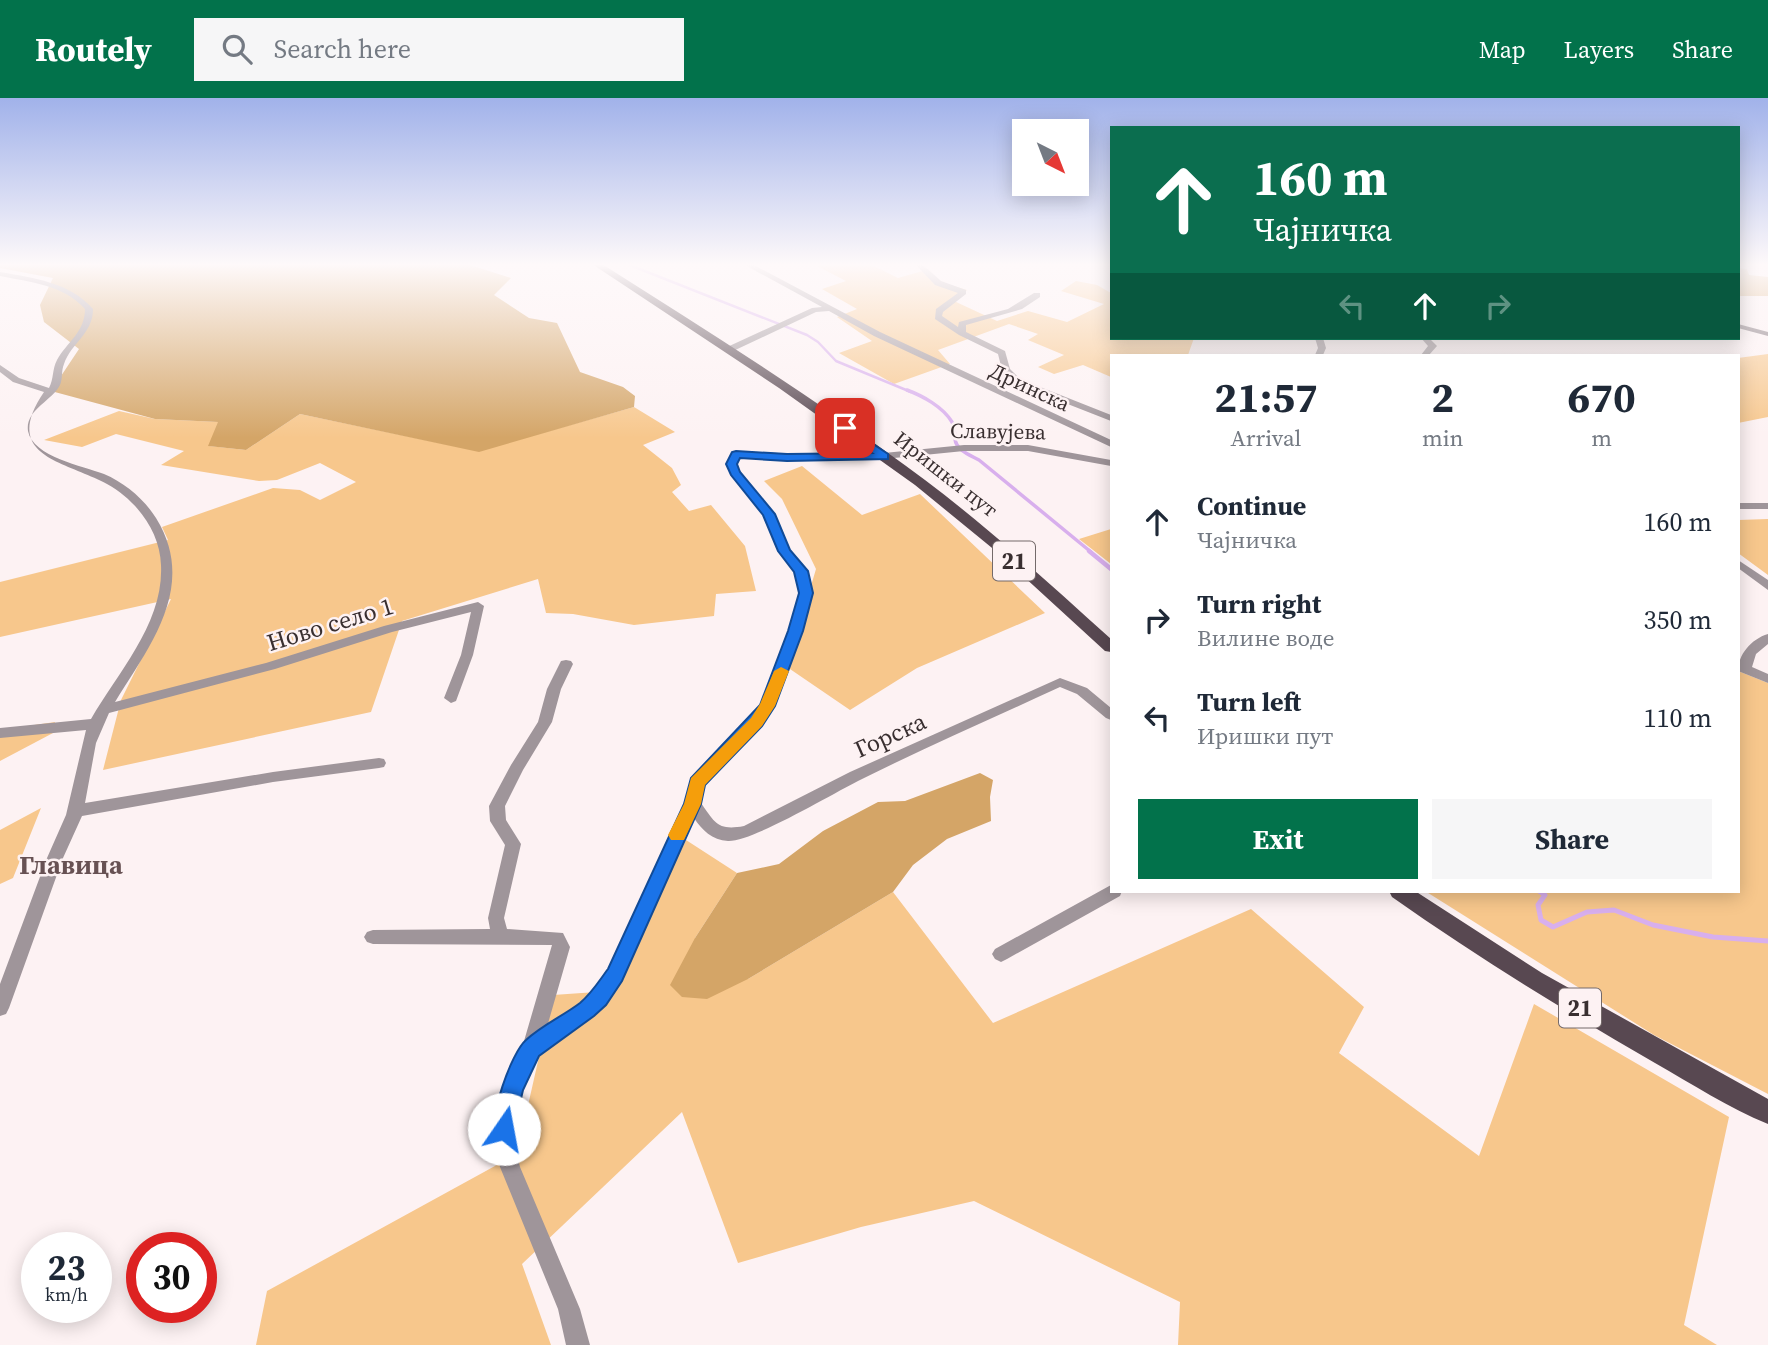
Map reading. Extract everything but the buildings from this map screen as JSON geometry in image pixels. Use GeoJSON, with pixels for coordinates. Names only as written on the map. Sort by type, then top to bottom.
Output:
{"type":"FeatureCollection","features":[{"type":"Feature","properties":{"kind":"main road","name":"Иришки пут"},"geometry":{"type":"LineString","coordinates":[[685,322],[884,456],[965,519],[1110,646]]}},
{"type":"Feature","properties":{"kind":"main road","name":"21"},"geometry":{"type":"LineString","coordinates":[[1402,893],[1458,932],[1599,1020],[1768,1112]]}},
{"type":"Feature","properties":{"kind":"street"},"geometry":{"type":"LineString","coordinates":[[0,1007],[75,811],[95,724],[145,643],[159,615],[166,587],[168,558],[163,538],[150,519],[126,493],[109,480],[43,455],[29,443],[23,431],[26,419],[57,382],[57,370],[64,355],[88,322]]}},
{"type":"Feature","properties":{"kind":"street"},"geometry":{"type":"LineString","coordinates":[[728,350],[791,322]]}},
{"type":"Feature","properties":{"kind":"street","name":"Дринска"},"geometry":{"type":"LineString","coordinates":[[856,322],[1110,444]]}},
{"type":"Feature","properties":{"kind":"street"},"geometry":{"type":"LineString","coordinates":[[947,322],[1002,353],[1006,370],[1017,381],[1110,418]]}},
{"type":"Feature","properties":{"kind":"street"},"geometry":{"type":"LineString","coordinates":[[962,333],[962,324],[969,322]]}},
{"type":"Feature","properties":{"kind":"street"},"geometry":{"type":"LineString","coordinates":[[1740,327],[1768,334]]}},
{"type":"Feature","properties":{"kind":"street"},"geometry":{"type":"LineString","coordinates":[[1426,354],[1433,346],[1427,340]]}},
{"type":"Feature","properties":{"kind":"street"},"geometry":{"type":"LineString","coordinates":[[0,368],[16,380],[50,391]]}},
{"type":"Feature","properties":{"kind":"street","name":"Славујева"},"geometry":{"type":"LineString","coordinates":[[693,804],[697,783],[768,706],[796,631],[806,593],[801,571],[784,551],[769,514],[735,473],[732,464],[736,454],[808,458],[884,456],[964,448],[1028,448],[1110,463]]}},
{"type":"Feature","properties":{"kind":"street"},"geometry":{"type":"LineString","coordinates":[[1740,506],[1768,506]]}},
{"type":"Feature","properties":{"kind":"street"},"geometry":{"type":"LineString","coordinates":[[1740,565],[1768,586]]}},
{"type":"Feature","properties":{"kind":"street","name":"Ново село 1"},"geometry":{"type":"LineString","coordinates":[[104,710],[478,606],[467,655],[451,698]]}},
{"type":"Feature","properties":{"kind":"street"},"geometry":{"type":"LineString","coordinates":[[1768,638],[1750,650],[1741,668],[1768,679]]}},
{"type":"Feature","properties":{"kind":"street"},"geometry":{"type":"LineString","coordinates":[[500,936],[496,918],[513,844],[498,821],[498,806],[516,769],[545,722],[554,689],[566,664]]}},
{"type":"Feature","properties":{"kind":"street","name":"Горска"},"geometry":{"type":"LineString","coordinates":[[693,804],[708,827],[722,834],[737,834],[855,776],[1060,682],[1082,691],[1110,714]]}},
{"type":"Feature","properties":{"kind":"street"},"geometry":{"type":"LineString","coordinates":[[0,733],[95,724]]}},
{"type":"Feature","properties":{"kind":"street"},"geometry":{"type":"LineString","coordinates":[[75,811],[273,777],[379,763]]}},
{"type":"Feature","properties":{"kind":"street"},"geometry":{"type":"LineString","coordinates":[[531,1049],[587,1010],[599,999],[615,975],[693,804]]}},
{"type":"Feature","properties":{"kind":"street"},"geometry":{"type":"LineString","coordinates":[[1001,954],[1110,893]]}},
{"type":"Feature","properties":{"kind":"street"},"geometry":{"type":"LineString","coordinates":[[373,937],[557,938],[561,947],[531,1049],[512,1090],[504,1142],[510,1167],[569,1309],[578,1345]]}},
{"type":"Feature","properties":{"kind":"shaded area"},"geometry":{"type":"Polygon","coordinates":[[[44,322],[552,322],[557,323],[580,372],[623,387],[635,396],[634,407],[479,452],[300,414],[246,450],[208,446],[218,422],[155,419],[51,391],[79,349],[44,322]]]}},
{"type":"Feature","properties":{"kind":"shaded area"},"geometry":{"type":"Polygon","coordinates":[[[845,322],[1110,322],[1110,340],[1193,340],[1188,354],[1110,354],[1110,377],[1083,365],[1054,374],[1038,367],[1064,355],[1028,340],[1038,334],[1009,324],[938,350],[950,364],[894,384],[839,353],[872,341],[845,322]]]}},
{"type":"Feature","properties":{"kind":"shaded area"},"geometry":{"type":"Polygon","coordinates":[[[1768,354],[1768,417],[1740,423],[1740,358],[1768,354]]]}},
{"type":"Feature","properties":{"kind":"shaded area"},"geometry":{"type":"Polygon","coordinates":[[[634,407],[675,432],[643,445],[672,468],[681,485],[672,492],[689,511],[711,505],[745,546],[756,591],[716,594],[714,616],[634,625],[573,614],[546,613],[538,579],[402,621],[371,712],[103,770],[121,700],[171,599],[0,637],[0,582],[168,540],[162,527],[273,488],[300,490],[320,500],[356,482],[320,463],[277,480],[259,481],[161,465],[184,451],[116,434],[82,447],[44,440],[119,411],[155,419],[219,422],[209,446],[246,450],[300,414],[478,451],[634,407]]]}},
{"type":"Feature","properties":{"kind":"shaded area"},"geometry":{"type":"Polygon","coordinates":[[[802,466],[862,515],[920,494],[1045,613],[917,668],[850,710],[787,667],[816,569],[782,499],[764,481],[802,466]]]}},
{"type":"Feature","properties":{"kind":"shaded area"},"geometry":{"type":"Polygon","coordinates":[[[1768,519],[1768,575],[1740,554],[1740,520],[1768,519]]]}},
{"type":"Feature","properties":{"kind":"shaded area"},"geometry":{"type":"Polygon","coordinates":[[[1110,529],[1110,563],[1079,539],[1110,529]]]}},
{"type":"Feature","properties":{"kind":"shaded area"},"geometry":{"type":"Polygon","coordinates":[[[1740,672],[1768,683],[1768,1094],[1654,1035],[1428,893],[1740,893],[1740,672]]]}},
{"type":"Feature","properties":{"kind":"shaded area"},"geometry":{"type":"Polygon","coordinates":[[[55,722],[53,733],[0,761],[0,730],[55,722]]]}},
{"type":"Feature","properties":{"kind":"shaded area"},"geometry":{"type":"Polygon","coordinates":[[[980,773],[993,780],[990,797],[991,821],[947,839],[913,865],[893,892],[748,979],[707,999],[682,997],[670,985],[695,938],[737,873],[779,864],[823,831],[878,802],[905,801],[980,773]]]}},
{"type":"Feature","properties":{"kind":"shaded area"},"geometry":{"type":"Polygon","coordinates":[[[41,808],[13,878],[0,884],[0,830],[41,808]]]}},
{"type":"Feature","properties":{"kind":"shaded area"},"geometry":{"type":"Polygon","coordinates":[[[686,840],[737,873],[695,938],[748,979],[893,892],[993,1023],[1251,909],[1364,1007],[1339,1053],[1479,1156],[1534,1004],[1729,1117],[1684,1325],[1717,1345],[1178,1345],[1180,1302],[974,1201],[861,1227],[738,1263],[682,1112],[522,1264],[551,1345],[256,1345],[267,1291],[517,1154],[553,995],[611,991],[686,840]]]}},
{"type":"Feature","properties":{"kind":"waterway"},"geometry":{"type":"LineString","coordinates":[[775,322],[807,335],[818,342],[836,361],[911,392]]}},
{"type":"Feature","properties":{"kind":"waterway"},"geometry":{"type":"LineString","coordinates":[[907,390],[920,395],[948,417],[954,426],[956,443],[961,449],[979,460],[1091,552]]}},
{"type":"Feature","properties":{"kind":"waterway"},"geometry":{"type":"LineString","coordinates":[[1089,551],[1110,568]]}},
{"type":"Feature","properties":{"kind":"waterway"},"geometry":{"type":"LineString","coordinates":[[1542,893],[1545,895],[1538,905],[1541,920],[1553,927],[1587,912],[1614,910],[1653,925],[1713,937],[1768,941]]}},
{"type":"Feature","properties":{"kind":"slow traffic"},"geometry":{"type":"LineString","coordinates":[[677,835],[693,804],[697,783],[756,722],[768,706],[781,671]]}},
{"type":"Feature","properties":{"kind":"district","name":"Главица"},"geometry":{"type":"Point","coordinates":[71,865]}},
{"type":"Feature","properties":{"kind":"route"},"geometry":{"type":"LineString","coordinates":[[504,1129],[512,1090],[531,1049],[587,1010],[599,999],[615,975],[647,910],[693,804],[697,783],[768,706],[796,631],[806,593],[801,571],[784,551],[763,505],[735,473],[732,464],[736,454],[818,458],[884,456],[845,428]]}}]}
